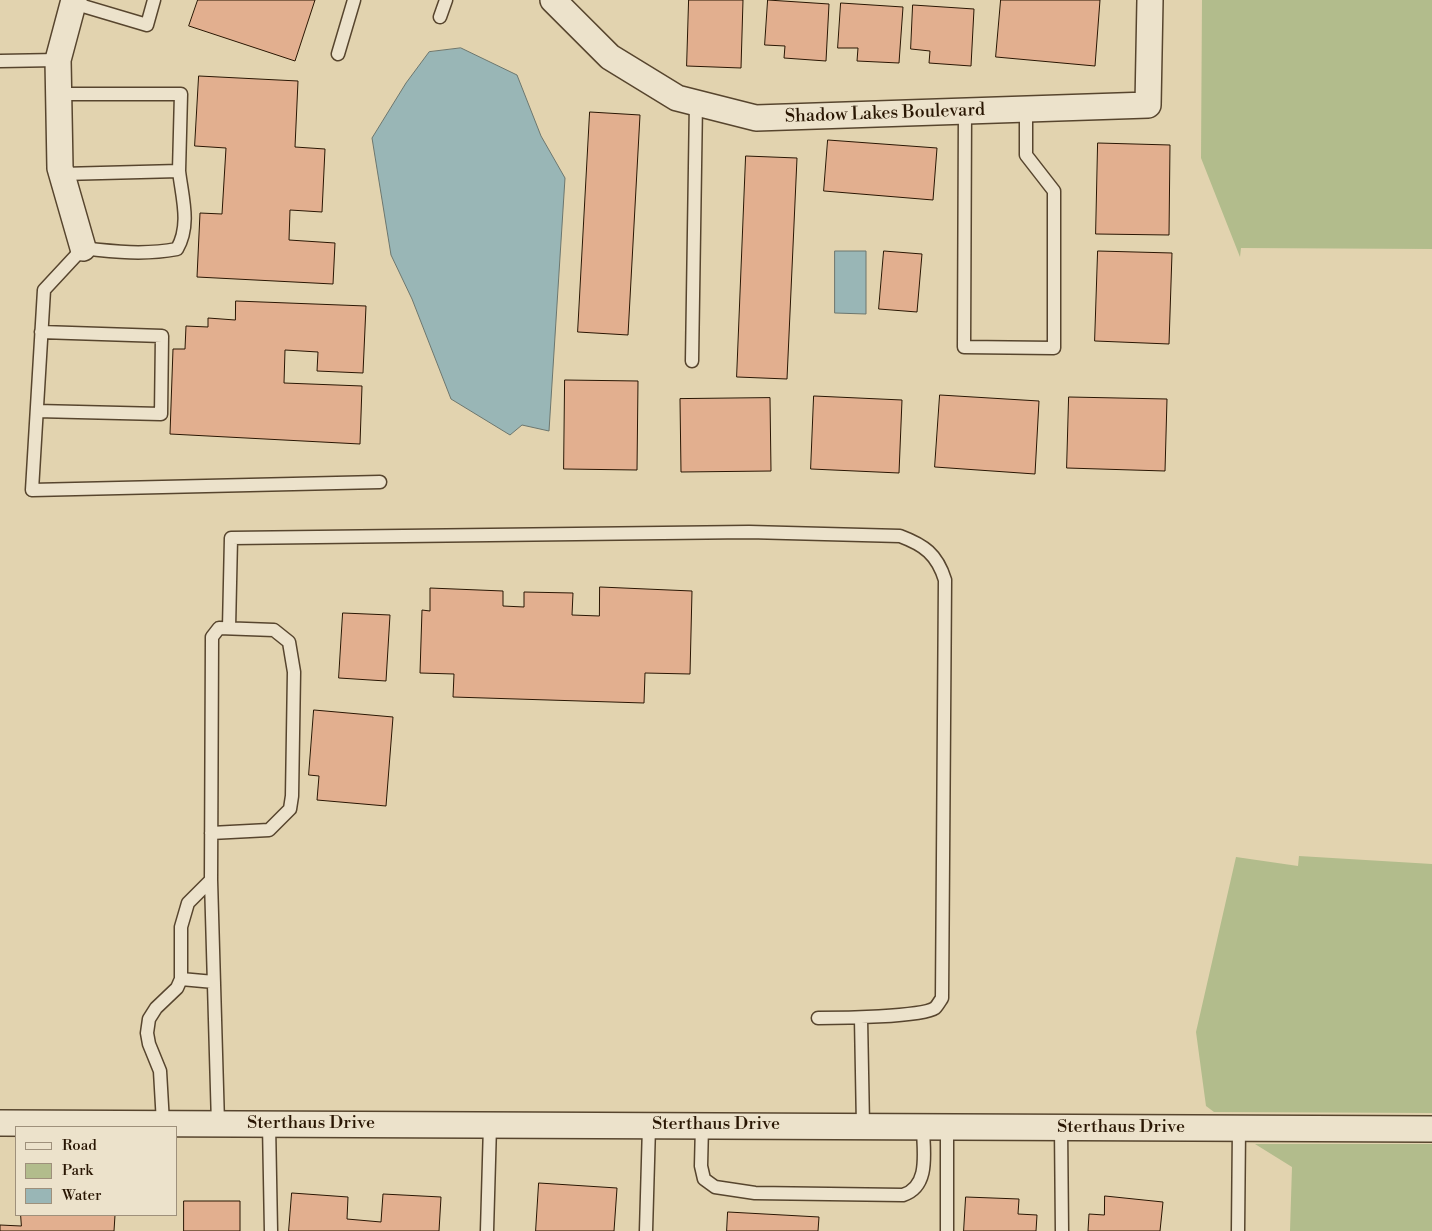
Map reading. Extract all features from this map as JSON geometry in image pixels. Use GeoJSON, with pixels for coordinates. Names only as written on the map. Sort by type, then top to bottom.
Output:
{"type":"FeatureCollection","features":[{"type":"Feature","properties":{"kind":"street","name":"Shadow Lakes Boulevard"},"geometry":{"type":"LineString","coordinates":[[553,0],[610,57],[678,98],[756,118],[1148,105],[1150,0]]}},
{"type":"Feature","properties":{"kind":"street"},"geometry":{"type":"LineString","coordinates":[[73,1],[58,60],[62,174],[83,248]]}},
{"type":"Feature","properties":{"kind":"street","name":"Sterthaus Drive"},"geometry":{"type":"LineString","coordinates":[[0,1122],[1432,1129]]}},
{"type":"Feature","properties":{"kind":"lane"},"geometry":{"type":"LineString","coordinates":[[73,1],[147,25],[154,0]]}},
{"type":"Feature","properties":{"kind":"lane"},"geometry":{"type":"LineString","coordinates":[[338,54],[354,0]]}},
{"type":"Feature","properties":{"kind":"lane"},"geometry":{"type":"LineString","coordinates":[[440,17],[446,0]]}},
{"type":"Feature","properties":{"kind":"lane"},"geometry":{"type":"LineString","coordinates":[[0,62],[58,60]]}},
{"type":"Feature","properties":{"kind":"lane"},"geometry":{"type":"LineString","coordinates":[[59,94],[181,94],[179,171],[186,226],[183,240],[177,249],[157,253],[121,253],[83,248],[44,290],[32,490],[380,482]]}},
{"type":"Feature","properties":{"kind":"lane"},"geometry":{"type":"LineString","coordinates":[[692,361],[696,102]]}},
{"type":"Feature","properties":{"kind":"lane"},"geometry":{"type":"LineString","coordinates":[[965,111],[964,347],[1054,348],[1054,191],[1026,155],[1026,109]]}},
{"type":"Feature","properties":{"kind":"lane"},"geometry":{"type":"LineString","coordinates":[[62,174],[179,171]]}},
{"type":"Feature","properties":{"kind":"lane"},"geometry":{"type":"LineString","coordinates":[[37,411],[160,414],[162,336],[41,332]]}},
{"type":"Feature","properties":{"kind":"lane"},"geometry":{"type":"LineString","coordinates":[[229,628],[231,538],[749,532],[900,536],[916,542],[929,551],[940,565],[945,580],[942,998],[934,1008],[922,1012],[862,1018],[818,1018]]}},
{"type":"Feature","properties":{"kind":"lane"},"geometry":{"type":"LineString","coordinates":[[211,833],[269,830],[290,809],[292,796],[294,672],[288,642],[274,630],[219,628],[212,637],[211,833],[211,880],[218,1124]]}},
{"type":"Feature","properties":{"kind":"lane"},"geometry":{"type":"LineString","coordinates":[[164,1123],[160,1071],[149,1044],[147,1033],[149,1019],[156,1008],[177,988],[181,979],[181,927],[188,903],[211,880]]}},
{"type":"Feature","properties":{"kind":"lane"},"geometry":{"type":"LineString","coordinates":[[181,979],[214,982]]}},
{"type":"Feature","properties":{"kind":"lane"},"geometry":{"type":"LineString","coordinates":[[862,1018],[863,1126]]}},
{"type":"Feature","properties":{"kind":"lane"},"geometry":{"type":"LineString","coordinates":[[270,1124],[271,1231]]}},
{"type":"Feature","properties":{"kind":"lane"},"geometry":{"type":"LineString","coordinates":[[487,1231],[490,1125]]}},
{"type":"Feature","properties":{"kind":"lane"},"geometry":{"type":"LineString","coordinates":[[646,1231],[649,1126]]}},
{"type":"Feature","properties":{"kind":"lane"},"geometry":{"type":"LineString","coordinates":[[702,1126],[701,1166],[704,1179],[714,1187],[755,1193],[895,1195],[913,1192],[919,1186],[935,1127]]}},
{"type":"Feature","properties":{"kind":"lane"},"geometry":{"type":"LineString","coordinates":[[935,1127],[947,1231]]}},
{"type":"Feature","properties":{"kind":"lane"},"geometry":{"type":"LineString","coordinates":[[1061,1127],[1062,1231]]}},
{"type":"Feature","properties":{"kind":"lane"},"geometry":{"type":"LineString","coordinates":[[1238,1231],[1239,1128]]}},
{"type":"Feature","properties":{"kind":"green space"},"geometry":{"type":"Polygon","coordinates":[[[1202,0],[1432,0],[1432,249],[1241,248],[1240,257],[1201,158],[1202,0]]]}},
{"type":"Feature","properties":{"kind":"green space"},"geometry":{"type":"Polygon","coordinates":[[[1299,856],[1432,864],[1432,1113],[1214,1112],[1206,1106],[1196,1032],[1236,857],[1298,866],[1299,856]]]}},
{"type":"Feature","properties":{"kind":"green space"},"geometry":{"type":"Polygon","coordinates":[[[1255,1144],[1432,1144],[1432,1231],[1290,1231],[1292,1167],[1255,1144]]]}},
{"type":"Feature","properties":{"kind":"water"},"geometry":{"type":"Polygon","coordinates":[[[461,48],[517,75],[541,136],[565,178],[549,431],[522,425],[510,435],[451,399],[412,299],[391,255],[372,138],[406,83],[429,52],[461,48]]]}},
{"type":"Feature","properties":{"kind":"water"},"geometry":{"type":"Polygon","coordinates":[[[835,251],[866,251],[866,314],[835,313],[835,251]]]}},
{"type":"Feature","properties":{"kind":"building"},"geometry":{"type":"Polygon","coordinates":[[[198,0],[315,0],[295,61],[189,26],[198,0]]]}},
{"type":"Feature","properties":{"kind":"building"},"geometry":{"type":"Polygon","coordinates":[[[689,0],[743,0],[741,68],[687,66],[689,0]]]}},
{"type":"Feature","properties":{"kind":"building"},"geometry":{"type":"Polygon","coordinates":[[[768,0],[829,4],[826,61],[784,58],[785,46],[765,45],[768,0]]]}},
{"type":"Feature","properties":{"kind":"building"},"geometry":{"type":"Polygon","coordinates":[[[1001,0],[1100,0],[1095,66],[996,57],[1001,0]]]}},
{"type":"Feature","properties":{"kind":"building"},"geometry":{"type":"Polygon","coordinates":[[[841,3],[903,7],[899,63],[857,61],[858,48],[838,48],[841,3]]]}},
{"type":"Feature","properties":{"kind":"building"},"geometry":{"type":"Polygon","coordinates":[[[913,5],[974,9],[971,66],[929,63],[930,51],[911,49],[913,5]]]}},
{"type":"Feature","properties":{"kind":"building"},"geometry":{"type":"Polygon","coordinates":[[[199,76],[298,81],[295,147],[325,149],[322,212],[290,210],[289,240],[335,243],[333,284],[197,277],[200,213],[222,214],[226,148],[195,146],[199,76]]]}},
{"type":"Feature","properties":{"kind":"building"},"geometry":{"type":"Polygon","coordinates":[[[590,112],[640,115],[628,335],[578,332],[590,112]]]}},
{"type":"Feature","properties":{"kind":"building"},"geometry":{"type":"Polygon","coordinates":[[[828,140],[937,148],[933,200],[824,191],[828,140]]]}},
{"type":"Feature","properties":{"kind":"building"},"geometry":{"type":"Polygon","coordinates":[[[1098,143],[1170,145],[1169,235],[1096,234],[1098,143]]]}},
{"type":"Feature","properties":{"kind":"building"},"geometry":{"type":"Polygon","coordinates":[[[746,156],[797,158],[787,379],[737,377],[746,156]]]}},
{"type":"Feature","properties":{"kind":"building"},"geometry":{"type":"Polygon","coordinates":[[[884,251],[922,254],[917,312],[879,309],[884,251]]]}},
{"type":"Feature","properties":{"kind":"building"},"geometry":{"type":"Polygon","coordinates":[[[1098,251],[1172,253],[1169,344],[1095,341],[1098,251]]]}},
{"type":"Feature","properties":{"kind":"building"},"geometry":{"type":"Polygon","coordinates":[[[236,301],[366,306],[363,373],[317,371],[318,352],[285,350],[284,383],[362,386],[360,444],[170,434],[173,349],[185,349],[186,326],[208,327],[208,318],[235,320],[236,301]]]}},
{"type":"Feature","properties":{"kind":"building"},"geometry":{"type":"Polygon","coordinates":[[[565,380],[638,381],[637,470],[564,469],[565,380]]]}},
{"type":"Feature","properties":{"kind":"building"},"geometry":{"type":"Polygon","coordinates":[[[940,395],[1039,401],[1035,474],[935,467],[940,395]]]}},
{"type":"Feature","properties":{"kind":"building"},"geometry":{"type":"Polygon","coordinates":[[[814,396],[902,400],[899,473],[811,469],[814,396]]]}},
{"type":"Feature","properties":{"kind":"building"},"geometry":{"type":"Polygon","coordinates":[[[1069,397],[1167,399],[1165,471],[1067,468],[1069,397]]]}},
{"type":"Feature","properties":{"kind":"building"},"geometry":{"type":"Polygon","coordinates":[[[770,398],[771,471],[681,472],[680,399],[770,398]]]}},
{"type":"Feature","properties":{"kind":"building"},"geometry":{"type":"Polygon","coordinates":[[[600,587],[692,591],[690,674],[645,673],[644,703],[453,697],[454,674],[420,673],[422,610],[430,611],[430,588],[503,591],[503,606],[524,607],[524,592],[573,593],[572,615],[599,616],[600,587]]]}},
{"type":"Feature","properties":{"kind":"building"},"geometry":{"type":"Polygon","coordinates":[[[343,613],[390,615],[386,681],[339,678],[343,613]]]}},
{"type":"Feature","properties":{"kind":"building"},"geometry":{"type":"Polygon","coordinates":[[[314,710],[393,717],[386,806],[317,800],[319,776],[309,775],[314,710]]]}},
{"type":"Feature","properties":{"kind":"building"},"geometry":{"type":"Polygon","coordinates":[[[539,1183],[617,1188],[614,1231],[536,1231],[539,1183]]]}},
{"type":"Feature","properties":{"kind":"building"},"geometry":{"type":"Polygon","coordinates":[[[292,1193],[348,1197],[347,1219],[381,1222],[383,1194],[441,1197],[439,1231],[289,1231],[292,1193]]]}},
{"type":"Feature","properties":{"kind":"building"},"geometry":{"type":"Polygon","coordinates":[[[1105,1196],[1163,1202],[1160,1231],[1088,1231],[1089,1214],[1104,1215],[1105,1196]]]}},
{"type":"Feature","properties":{"kind":"building"},"geometry":{"type":"Polygon","coordinates":[[[966,1197],[1019,1199],[1018,1214],[1037,1215],[1036,1231],[964,1231],[966,1197]]]}},
{"type":"Feature","properties":{"kind":"building"},"geometry":{"type":"Polygon","coordinates":[[[184,1201],[240,1201],[240,1231],[184,1231],[184,1201]]]}},
{"type":"Feature","properties":{"kind":"building"},"geometry":{"type":"Polygon","coordinates":[[[728,1212],[819,1217],[818,1231],[727,1231],[728,1212]]]}},
{"type":"Feature","properties":{"kind":"building"},"geometry":{"type":"Polygon","coordinates":[[[21,1216],[115,1216],[114,1231],[0,1231],[0,1225],[21,1226],[21,1216]]]}}]}
